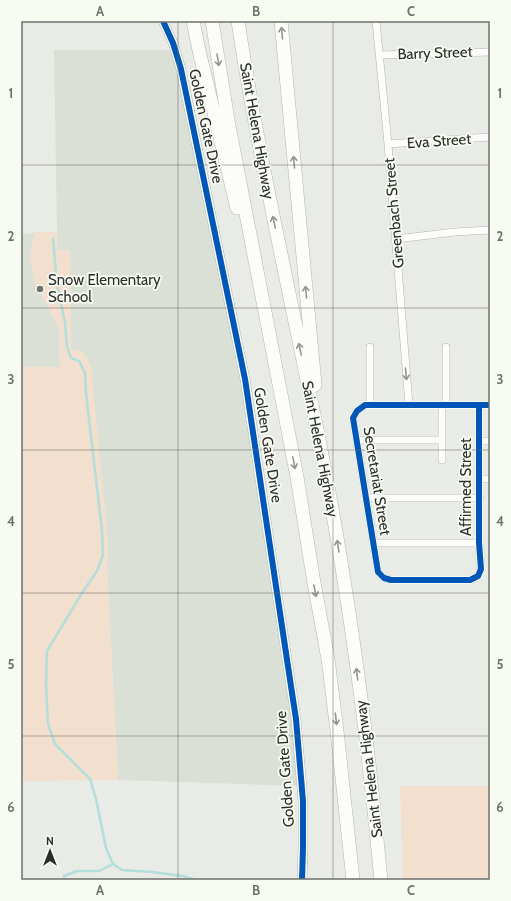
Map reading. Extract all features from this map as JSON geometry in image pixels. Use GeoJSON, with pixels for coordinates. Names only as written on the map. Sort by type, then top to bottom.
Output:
{"type":"FeatureCollection","features":[{"type":"Feature","properties":{"kind":"highway"},"geometry":{"type":"LineString","coordinates":[[193,21],[290,442]]}},
{"type":"Feature","properties":{"kind":"highway","name":"Saint Helena Highway"},"geometry":{"type":"LineString","coordinates":[[212,21],[231,133],[290,442],[328,659],[353,880]]}},
{"type":"Feature","properties":{"kind":"highway","name":"Saint Helena Highway"},"geometry":{"type":"LineString","coordinates":[[238,21],[268,189],[322,456],[355,658],[381,880]]}},
{"type":"Feature","properties":{"kind":"highway"},"geometry":{"type":"LineString","coordinates":[[281,21],[322,456]]}},
{"type":"Feature","properties":{"kind":"street","name":"Golden Gate Drive"},"geometry":{"type":"LineString","coordinates":[[163,21],[173,43],[181,69],[245,379],[296,719],[303,801],[302,880]]}},
{"type":"Feature","properties":{"kind":"street","name":"Greenbach Street"},"geometry":{"type":"LineString","coordinates":[[376,21],[388,144],[409,405]]}},
{"type":"Feature","properties":{"kind":"street","name":"Barry Street"},"geometry":{"type":"LineString","coordinates":[[380,55],[490,52]]}},
{"type":"Feature","properties":{"kind":"street","name":"Eva Street"},"geometry":{"type":"LineString","coordinates":[[388,144],[490,137]]}},
{"type":"Feature","properties":{"kind":"street"},"geometry":{"type":"LineString","coordinates":[[396,239],[455,232],[490,230]]}},
{"type":"Feature","properties":{"kind":"street"},"geometry":{"type":"LineString","coordinates":[[370,347],[370,405]]}},
{"type":"Feature","properties":{"kind":"street"},"geometry":{"type":"LineString","coordinates":[[442,460],[446,347]]}},
{"type":"Feature","properties":{"kind":"street","name":"Secretariat Street"},"geometry":{"type":"LineString","coordinates":[[481,569],[478,576],[470,580],[392,580],[384,578],[378,572],[353,418],[357,411],[365,405],[490,405]]}},
{"type":"Feature","properties":{"kind":"street","name":"Affirmed Street"},"geometry":{"type":"LineString","coordinates":[[479,405],[479,543],[481,569]]}},
{"type":"Feature","properties":{"kind":"street"},"geometry":{"type":"LineString","coordinates":[[357,440],[442,440]]}},
{"type":"Feature","properties":{"kind":"street"},"geometry":{"type":"LineString","coordinates":[[480,441],[490,441]]}},
{"type":"Feature","properties":{"kind":"street"},"geometry":{"type":"LineString","coordinates":[[480,479],[490,479]]}},
{"type":"Feature","properties":{"kind":"street"},"geometry":{"type":"LineString","coordinates":[[367,498],[480,498]]}},
{"type":"Feature","properties":{"kind":"street"},"geometry":{"type":"LineString","coordinates":[[374,543],[479,543]]}},
{"type":"Feature","properties":{"kind":"shaded area"},"geometry":{"type":"Polygon","coordinates":[[[54,50],[175,50],[234,322],[302,786],[118,780],[107,566],[108,543],[71,349],[70,250],[57,250],[60,367],[21,367],[21,234],[57,232],[54,50]]]}},
{"type":"Feature","properties":{"kind":"shaded area"},"geometry":{"type":"Polygon","coordinates":[[[34,232],[57,232],[57,250],[70,250],[71,349],[83,352],[91,365],[108,543],[107,566],[118,780],[21,781],[21,367],[60,367],[59,327],[35,284],[30,258],[34,232]]]}},
{"type":"Feature","properties":{"kind":"shaded area"},"geometry":{"type":"Polygon","coordinates":[[[400,786],[490,786],[490,880],[403,880],[400,786]]]}},
{"type":"Feature","properties":{"kind":"waterway"},"geometry":{"type":"LineString","coordinates":[[53,239],[57,284],[65,323],[67,347],[71,358],[79,361],[85,373],[102,531],[103,555],[97,571],[47,651],[46,684],[48,724],[55,744],[90,779],[96,799],[106,848],[113,864],[99,871],[77,871],[64,876],[64,880]]}},
{"type":"Feature","properties":{"kind":"waterway"},"geometry":{"type":"LineString","coordinates":[[113,864],[122,870],[183,876],[196,880]]}},
{"type":"Feature","properties":{"kind":"cycle path"},"geometry":{"type":"LineString","coordinates":[[163,21],[173,43],[181,69],[245,379],[296,719],[303,801],[302,880]]}},
{"type":"Feature","properties":{"kind":"cycle path"},"geometry":{"type":"LineString","coordinates":[[479,405],[479,543],[481,569],[478,576],[470,580],[391,580],[384,578],[378,572],[353,418],[357,411],[365,405],[490,405]]}},
{"type":"Feature","properties":{"kind":"place","name":"Snow Elementary School"},"geometry":{"type":"Point","coordinates":[40,289]}}]}
